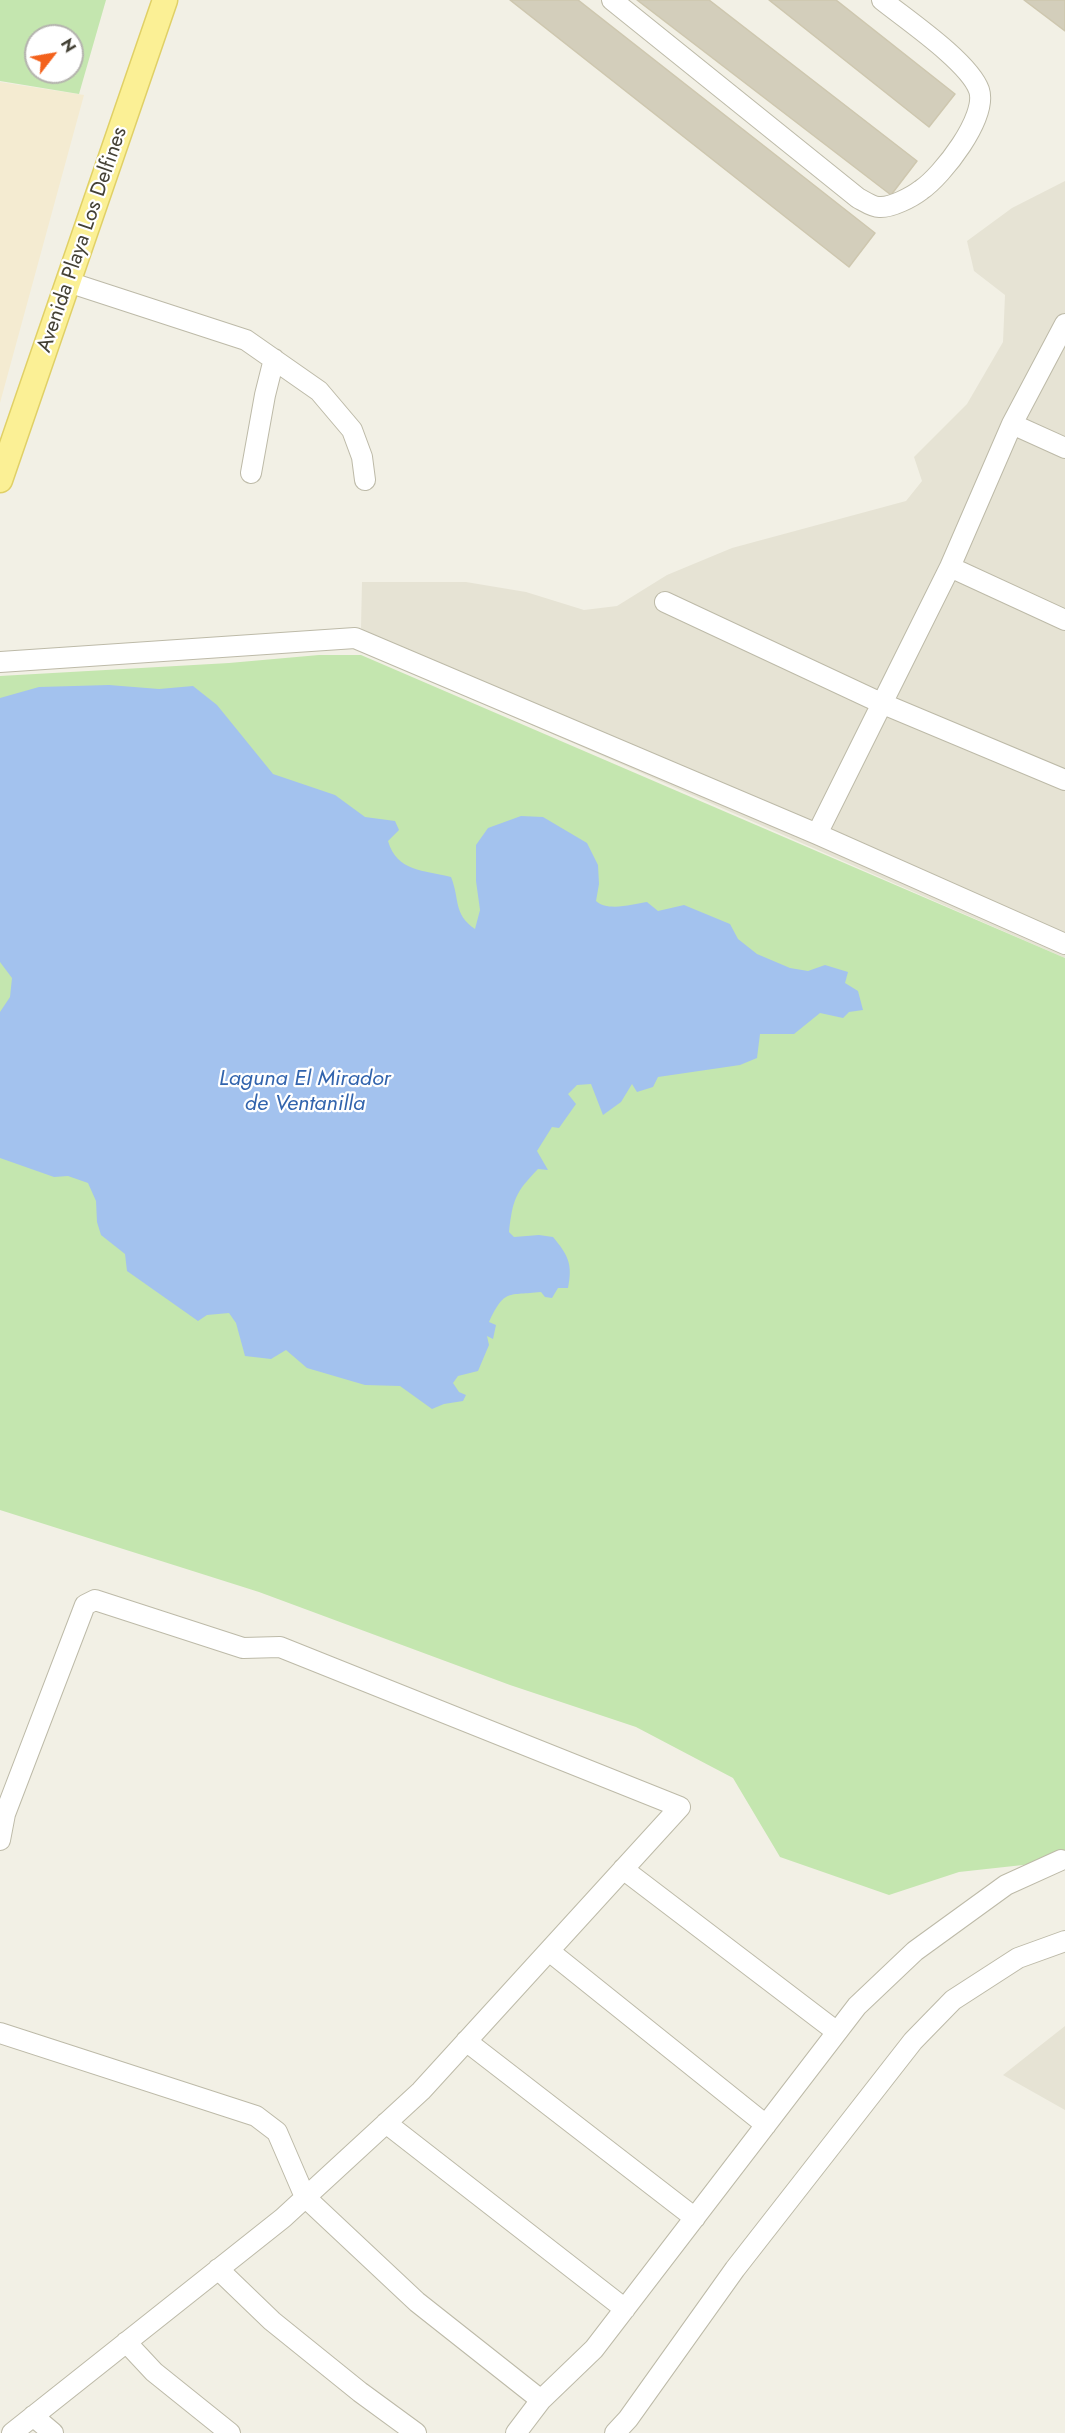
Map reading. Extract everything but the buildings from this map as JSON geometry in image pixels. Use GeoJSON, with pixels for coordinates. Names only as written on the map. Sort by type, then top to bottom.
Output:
{"type":"FeatureCollection","features":[{"type":"Feature","properties":{"kind":"main road","name":"Avenida Playa Los Delfines"},"geometry":{"type":"LineString","coordinates":[[0,480],[165,0]]}},
{"type":"Feature","properties":{"kind":"street"},"geometry":{"type":"LineString","coordinates":[[612,0],[858,198],[878,208],[893,204],[922,190],[958,150],[979,114],[979,92],[967,71],[882,0]]}},
{"type":"Feature","properties":{"kind":"street"},"geometry":{"type":"LineString","coordinates":[[68,282],[246,340],[319,391],[352,430],[362,458],[365,480]]}},
{"type":"Feature","properties":{"kind":"street"},"geometry":{"type":"LineString","coordinates":[[817,834],[950,567],[1012,424],[1065,324]]}},
{"type":"Feature","properties":{"kind":"street"},"geometry":{"type":"LineString","coordinates":[[251,474],[274,359]]}},
{"type":"Feature","properties":{"kind":"street"},"geometry":{"type":"LineString","coordinates":[[1012,424],[1065,448]]}},
{"type":"Feature","properties":{"kind":"street"},"geometry":{"type":"LineString","coordinates":[[950,567],[1065,620]]}},
{"type":"Feature","properties":{"kind":"street"},"geometry":{"type":"LineString","coordinates":[[665,602],[881,702],[1065,780]]}},
{"type":"Feature","properties":{"kind":"street"},"geometry":{"type":"LineString","coordinates":[[0,663],[355,638],[817,834],[1065,944]]}},
{"type":"Feature","properties":{"kind":"street"},"geometry":{"type":"LineString","coordinates":[[0,1840],[5,1814],[86,1605],[95,1600],[243,1648],[280,1647],[680,1807],[421,2091],[283,2218],[12,2433]]}},
{"type":"Feature","properties":{"kind":"street"},"geometry":{"type":"LineString","coordinates":[[516,2433],[541,2400],[594,2349],[857,2006],[915,1951],[1006,1885],[1061,1860]]}},
{"type":"Feature","properties":{"kind":"street"},"geometry":{"type":"LineString","coordinates":[[623,1869],[837,2032]]}},
{"type":"Feature","properties":{"kind":"street"},"geometry":{"type":"LineString","coordinates":[[615,2433],[628,2419],[735,2268],[913,2041],[953,2000],[1018,1958],[1065,1941]]}},
{"type":"Feature","properties":{"kind":"street"},"geometry":{"type":"LineString","coordinates":[[549,1951],[766,2125]]}},
{"type":"Feature","properties":{"kind":"street"},"geometry":{"type":"LineString","coordinates":[[0,2033],[256,2116],[277,2132],[305,2197],[417,2302],[541,2400]]}},
{"type":"Feature","properties":{"kind":"street"},"geometry":{"type":"LineString","coordinates":[[466,2041],[695,2218]]}},
{"type":"Feature","properties":{"kind":"street"},"geometry":{"type":"LineString","coordinates":[[386,2123],[625,2309]]}},
{"type":"Feature","properties":{"kind":"street"},"geometry":{"type":"LineString","coordinates":[[218,2269],[272,2321],[360,2392],[416,2433]]}},
{"type":"Feature","properties":{"kind":"street"},"geometry":{"type":"LineString","coordinates":[[126,2343],[154,2372],[230,2433]]}},
{"type":"Feature","properties":{"kind":"street"},"geometry":{"type":"LineString","coordinates":[[33,2416],[53,2433]]}},
{"type":"Feature","properties":{"kind":"shaded area"},"geometry":{"type":"Polygon","coordinates":[[[0,82],[84,95],[0,403],[0,82]]]}},
{"type":"Feature","properties":{"kind":"shaded area"},"geometry":{"type":"Polygon","coordinates":[[[1065,181],[1065,958],[408,671],[361,628],[362,582],[466,582],[526,592],[584,610],[617,606],[667,575],[732,548],[906,501],[922,481],[914,457],[967,404],[1003,342],[1005,295],[974,271],[967,241],[1012,208],[1065,181]]]}},
{"type":"Feature","properties":{"kind":"shaded area"},"geometry":{"type":"Polygon","coordinates":[[[1065,2026],[1065,2110],[1003,2075],[1065,2026]]]}},
{"type":"Feature","properties":{"kind":"green space"},"geometry":{"type":"Polygon","coordinates":[[[0,0],[106,0],[84,77],[84,24],[24,24],[24,84],[82,84],[79,94],[0,81],[0,0]]]}},
{"type":"Feature","properties":{"kind":"green space"},"geometry":{"type":"Polygon","coordinates":[[[319,655],[361,655],[1065,958],[1065,1854],[1032,1864],[959,1872],[889,1895],[780,1857],[733,1778],[636,1727],[510,1685],[259,1592],[0,1510],[0,676],[229,663],[319,655]]]}},
{"type":"Feature","properties":{"kind":"water","name":"Laguna El Mirador de Ventanilla"},"geometry":{"type":"Polygon","coordinates":[[[109,685],[159,689],[193,686],[217,705],[273,774],[335,795],[365,817],[395,821],[399,830],[388,841],[392,851],[398,859],[413,868],[451,877],[460,912],[475,929],[480,910],[476,881],[476,845],[488,828],[521,816],[543,817],[587,843],[598,865],[599,884],[596,901],[614,907],[647,902],[658,911],[684,905],[730,924],[738,939],[757,954],[790,968],[808,971],[825,965],[848,972],[845,983],[858,991],[863,1010],[849,1012],[843,1018],[820,1013],[794,1034],[760,1034],[757,1058],[740,1065],[658,1077],[653,1087],[637,1092],[632,1084],[621,1102],[603,1115],[591,1084],[577,1085],[568,1094],[576,1104],[559,1128],[552,1127],[537,1151],[548,1170],[538,1169],[524,1184],[516,1197],[509,1232],[514,1237],[539,1235],[553,1237],[568,1260],[570,1272],[568,1288],[558,1288],[552,1298],[545,1297],[541,1292],[514,1294],[499,1304],[489,1322],[496,1325],[493,1339],[487,1336],[489,1345],[478,1371],[458,1376],[453,1383],[459,1392],[466,1395],[463,1401],[444,1404],[432,1409],[400,1386],[365,1385],[307,1368],[286,1350],[271,1359],[245,1356],[236,1323],[229,1313],[207,1315],[198,1321],[127,1271],[125,1254],[101,1235],[97,1222],[96,1201],[88,1183],[68,1176],[54,1177],[0,1158],[0,1012],[10,997],[12,978],[0,962],[0,698],[39,687],[109,685]]]}}]}
